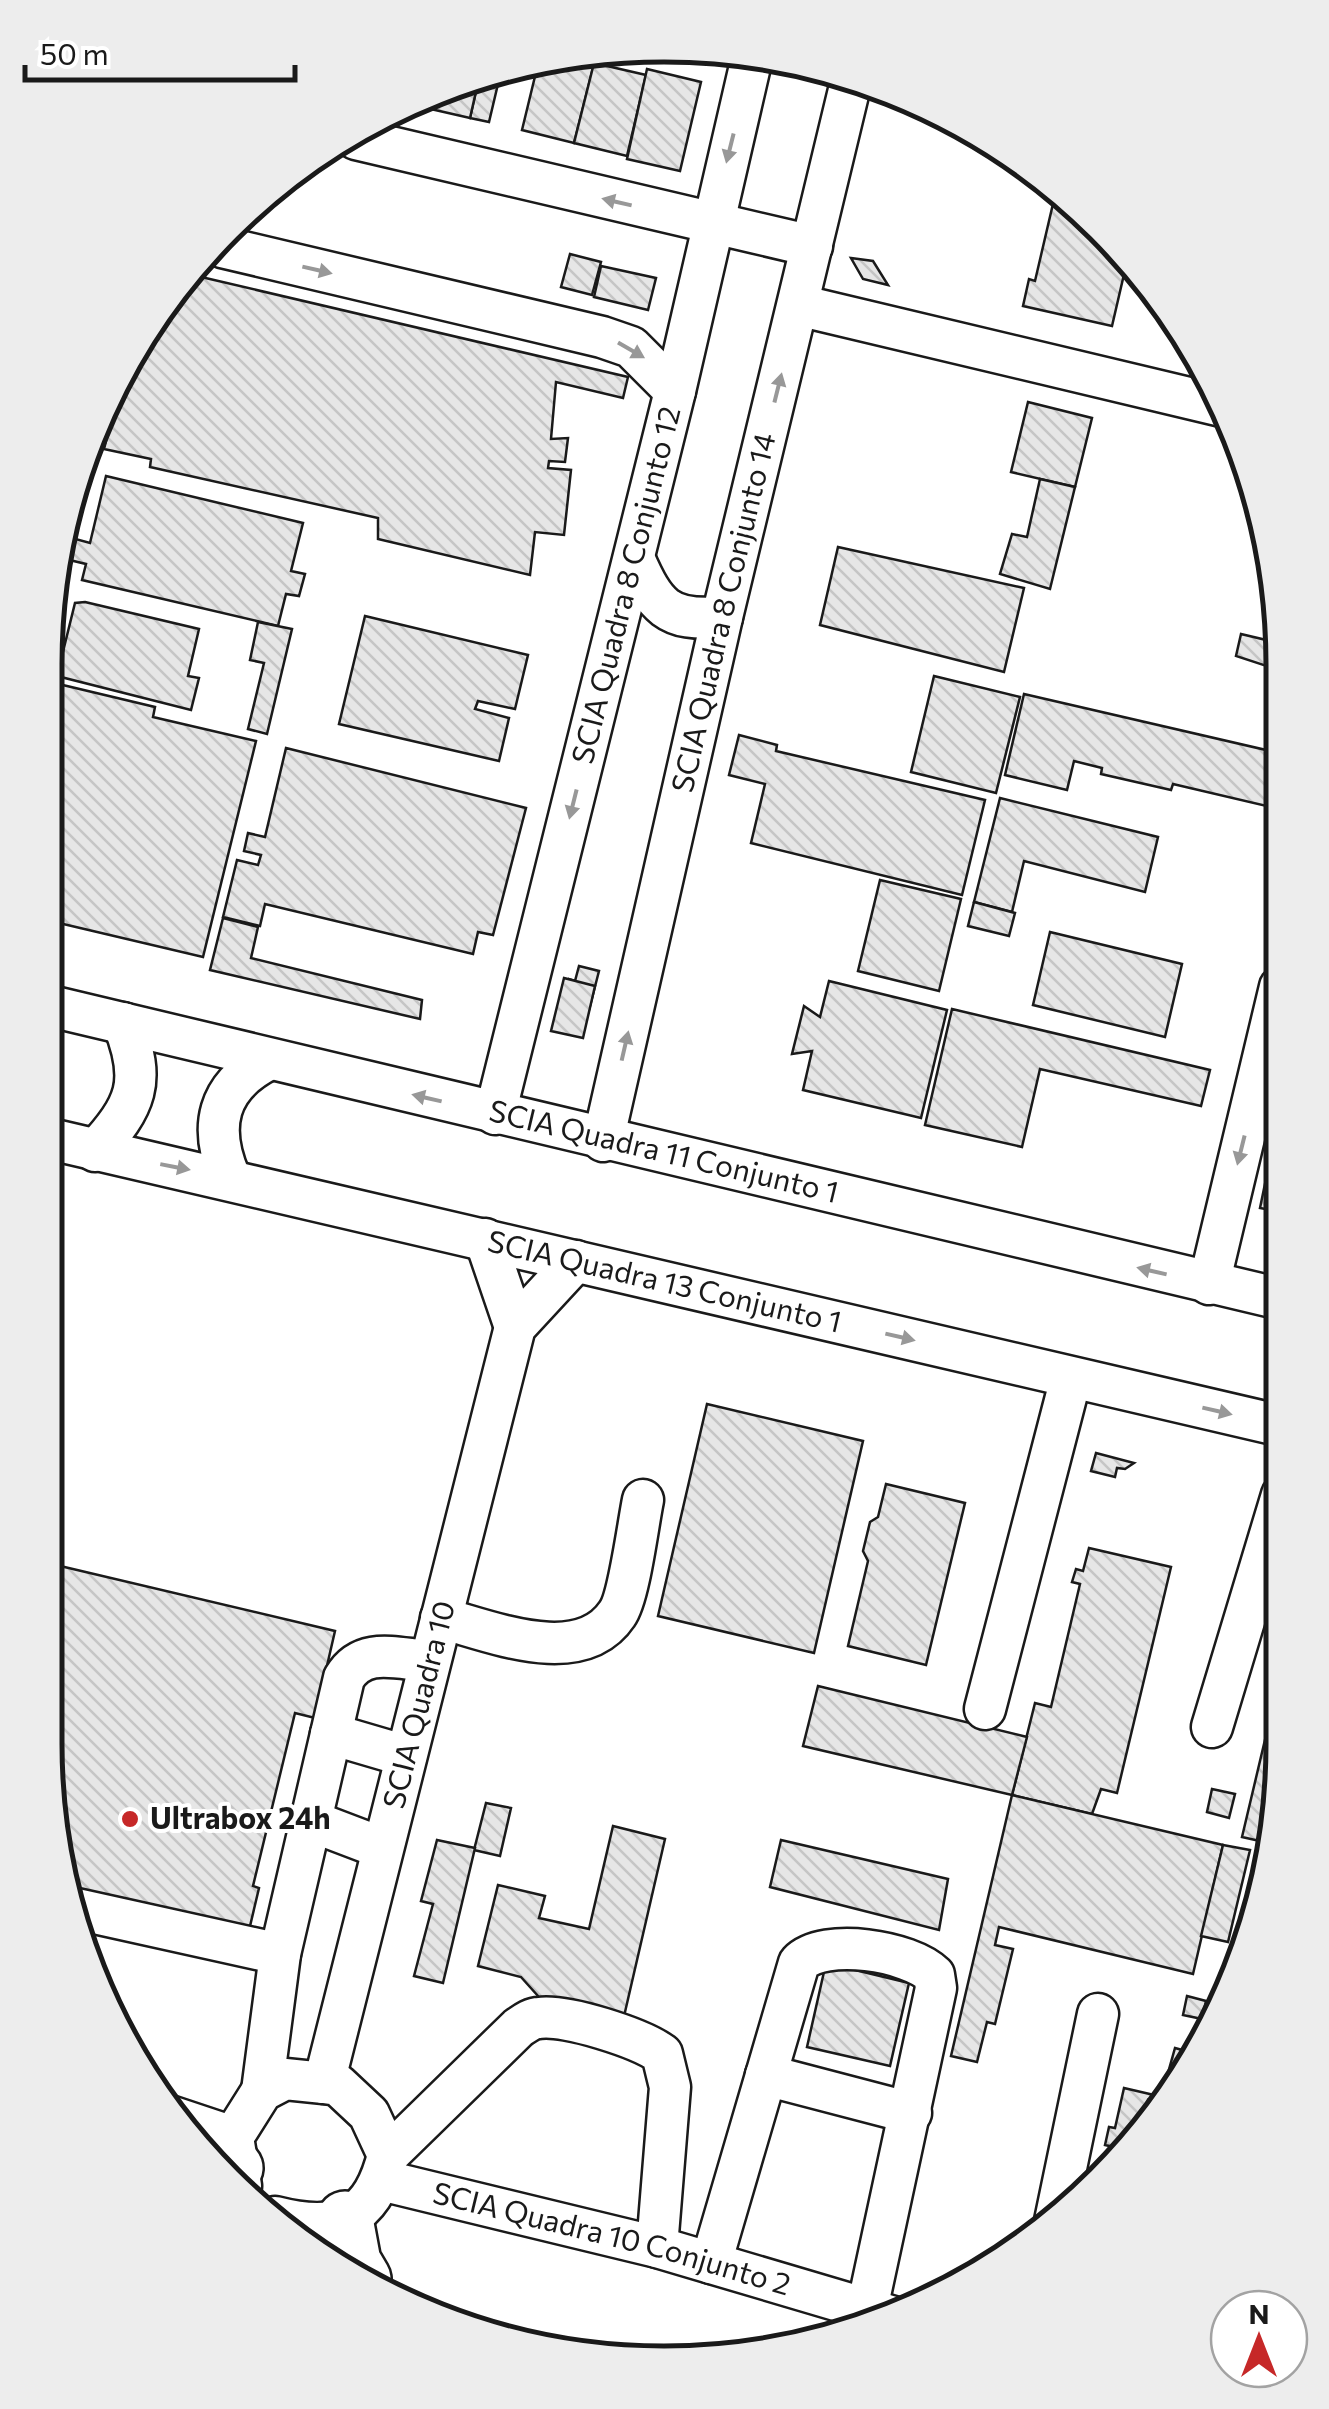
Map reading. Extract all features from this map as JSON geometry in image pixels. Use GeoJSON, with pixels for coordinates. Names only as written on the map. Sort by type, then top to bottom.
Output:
{"type":"FeatureCollection","features":[{"type":"Feature","properties":{"kind":"highway"},"geometry":{"type":"LineString","coordinates":[[354,2260],[372,2185]]}},
{"type":"Feature","properties":{"kind":"street","name":"SCIA Quadra 8 Conjunto 12"},"geometry":{"type":"LineString","coordinates":[[495,1114],[675,391],[749,69]]}},
{"type":"Feature","properties":{"kind":"street","name":"SCIA Quadra 8 Conjunto 14"},"geometry":{"type":"LineString","coordinates":[[603,1141],[722,617],[849,91]]}},
{"type":"Feature","properties":{"kind":"street"},"geometry":{"type":"LineString","coordinates":[[367,142],[812,246]]}},
{"type":"Feature","properties":{"kind":"street"},"geometry":{"type":"LineString","coordinates":[[230,249],[602,336],[631,347],[675,391]]}},
{"type":"Feature","properties":{"kind":"street"},"geometry":{"type":"LineString","coordinates":[[798,305],[1206,402]]}},
{"type":"Feature","properties":{"kind":"street"},"geometry":{"type":"LineString","coordinates":[[634,558],[648,590],[663,608],[691,620],[722,617]]}},
{"type":"Feature","properties":{"kind":"street","name":"SCIA Quadra 11 Conjunto 1"},"geometry":{"type":"LineString","coordinates":[[62,1009],[1266,1297]]}},
{"type":"Feature","properties":{"kind":"street"},"geometry":{"type":"LineString","coordinates":[[95,1151],[123,1121],[137,1086],[137,1058],[123,1024]]}},
{"type":"Feature","properties":{"kind":"street"},"geometry":{"type":"LineString","coordinates":[[1209,1284],[1266,1046]]}},
{"type":"Feature","properties":{"kind":"street"},"geometry":{"type":"LineString","coordinates":[[230,1178],[219,1152],[218,1125],[227,1094],[242,1074],[268,1060]]}},
{"type":"Feature","properties":{"kind":"street","name":"SCIA Quadra 13 Conjunto 1"},"geometry":{"type":"LineString","coordinates":[[62,1142],[230,1178],[1266,1422]]}},
{"type":"Feature","properties":{"kind":"street"},"geometry":{"type":"LineString","coordinates":[[485,1239],[515,1327]]}},
{"type":"Feature","properties":{"kind":"street","name":"SCIA Quadra 10"},"geometry":{"type":"LineString","coordinates":[[324,2083],[515,1327],[576,1261]]}},
{"type":"Feature","properties":{"kind":"street"},"geometry":{"type":"LineString","coordinates":[[985,1708],[1071,1378]]}},
{"type":"Feature","properties":{"kind":"street"},"geometry":{"type":"LineString","coordinates":[[441,1618],[526,1640],[570,1642],[601,1632],[620,1612],[643,1500]]}},
{"type":"Feature","properties":{"kind":"street"},"geometry":{"type":"LineString","coordinates":[[1212,1727],[1266,1549]]}},
{"type":"Feature","properties":{"kind":"street"},"geometry":{"type":"LineString","coordinates":[[235,2166],[262,2092],[280,1954],[344,1678],[352,1664],[368,1656],[429,1662]]}},
{"type":"Feature","properties":{"kind":"street"},"geometry":{"type":"LineString","coordinates":[[331,1734],[406,1756]]}},
{"type":"Feature","properties":{"kind":"street"},"geometry":{"type":"LineString","coordinates":[[311,1821],[382,1848]]}},
{"type":"Feature","properties":{"kind":"street"},"geometry":{"type":"LineString","coordinates":[[86,1911],[280,1954]]}},
{"type":"Feature","properties":{"kind":"street"},"geometry":{"type":"LineString","coordinates":[[711,2262],[799,1963],[810,1952],[840,1948],[911,1960],[934,1974],[936,1988],[911,2113],[883,2306]]}},
{"type":"Feature","properties":{"kind":"street"},"geometry":{"type":"LineString","coordinates":[[1061,2197],[1098,2014]]}},
{"type":"Feature","properties":{"kind":"street"},"geometry":{"type":"LineString","coordinates":[[372,2185],[518,2028],[536,2018],[556,2018],[648,2044],[662,2054],[670,2086],[657,2247]]}},
{"type":"Feature","properties":{"kind":"street"},"geometry":{"type":"LineString","coordinates":[[766,2075],[911,2113]]}},
{"type":"Feature","properties":{"kind":"street"},"geometry":{"type":"LineString","coordinates":[[262,2092],[286,2079],[338,2085],[369,2114],[372,2185]]}},
{"type":"Feature","properties":{"kind":"street","name":"SCIA Quadra 10 Conjunto 2"},"geometry":{"type":"LineString","coordinates":[[301,2224],[308,2226],[372,2185],[657,2247],[872,2310]]}},
{"type":"Feature","properties":{"kind":"building"},"geometry":{"type":"Polygon","coordinates":[[[607,66],[646,75],[627,156],[574,143],[593,67],[607,66]]]}},
{"type":"Feature","properties":{"kind":"building"},"geometry":{"type":"Polygon","coordinates":[[[593,67],[574,143],[522,130],[535,77],[593,67]]]}},
{"type":"Feature","properties":{"kind":"building"},"geometry":{"type":"Polygon","coordinates":[[[647,69],[701,82],[680,171],[627,159],[647,69]]]}},
{"type":"Feature","properties":{"kind":"building"},"geometry":{"type":"Polygon","coordinates":[[[497,86],[489,122],[470,118],[476,93],[497,86]]]}},
{"type":"Feature","properties":{"kind":"building"},"geometry":{"type":"Polygon","coordinates":[[[476,93],[470,118],[432,109],[476,93]]]}},
{"type":"Feature","properties":{"kind":"building"},"geometry":{"type":"Polygon","coordinates":[[[1053,205],[1124,276],[1112,326],[1023,306],[1029,279],[1035,281],[1053,205]]]}},
{"type":"Feature","properties":{"kind":"building"},"geometry":{"type":"Polygon","coordinates":[[[570,254],[601,262],[592,295],[561,287],[570,254]]]}},
{"type":"Feature","properties":{"kind":"building"},"geometry":{"type":"Polygon","coordinates":[[[851,258],[873,261],[888,285],[863,279],[851,258]]]}},
{"type":"Feature","properties":{"kind":"building"},"geometry":{"type":"Polygon","coordinates":[[[601,266],[656,278],[648,310],[594,297],[601,266]]]}},
{"type":"Feature","properties":{"kind":"building"},"geometry":{"type":"Polygon","coordinates":[[[204,278],[628,377],[623,398],[556,382],[551,439],[568,438],[565,462],[549,461],[548,468],[571,470],[564,535],[535,532],[530,575],[378,539],[378,518],[150,467],[151,459],[104,449],[143,363],[204,278]]]}},
{"type":"Feature","properties":{"kind":"building"},"geometry":{"type":"Polygon","coordinates":[[[1028,402],[1092,418],[1075,487],[1011,472],[1028,402]]]}},
{"type":"Feature","properties":{"kind":"building"},"geometry":{"type":"Polygon","coordinates":[[[106,476],[303,523],[291,571],[305,574],[299,596],[286,594],[278,626],[82,580],[86,564],[72,561],[74,547],[76,539],[90,543],[106,476]]]}},
{"type":"Feature","properties":{"kind":"building"},"geometry":{"type":"Polygon","coordinates":[[[1040,479],[1075,487],[1050,589],[1000,574],[1012,534],[1027,537],[1040,479]]]}},
{"type":"Feature","properties":{"kind":"building"},"geometry":{"type":"Polygon","coordinates":[[[838,547],[1024,588],[1004,672],[820,625],[838,547]]]}},
{"type":"Feature","properties":{"kind":"building"},"geometry":{"type":"Polygon","coordinates":[[[85,602],[199,629],[188,676],[199,678],[191,710],[62,677],[63,654],[75,603],[85,602]]]}},
{"type":"Feature","properties":{"kind":"building"},"geometry":{"type":"Polygon","coordinates":[[[365,616],[528,655],[515,709],[478,701],[475,709],[509,718],[499,761],[339,724],[365,616]]]}},
{"type":"Feature","properties":{"kind":"building"},"geometry":{"type":"Polygon","coordinates":[[[258,622],[292,629],[267,734],[248,729],[264,663],[250,660],[258,622]]]}},
{"type":"Feature","properties":{"kind":"building"},"geometry":{"type":"Polygon","coordinates":[[[1241,634],[1265,640],[1266,666],[1236,656],[1241,634]]]}},
{"type":"Feature","properties":{"kind":"building"},"geometry":{"type":"Polygon","coordinates":[[[934,676],[1020,697],[996,793],[911,772],[934,676]]]}},
{"type":"Feature","properties":{"kind":"building"},"geometry":{"type":"Polygon","coordinates":[[[62,685],[155,707],[153,717],[256,741],[203,957],[62,924],[62,685]]]}},
{"type":"Feature","properties":{"kind":"building"},"geometry":{"type":"Polygon","coordinates":[[[1024,694],[1266,750],[1266,806],[1173,784],[1171,790],[1101,774],[1102,768],[1074,761],[1067,790],[1005,775],[1024,694]]]}},
{"type":"Feature","properties":{"kind":"building"},"geometry":{"type":"Polygon","coordinates":[[[739,735],[777,745],[776,751],[985,800],[962,895],[751,843],[765,784],[729,775],[739,735]]]}},
{"type":"Feature","properties":{"kind":"building"},"geometry":{"type":"Polygon","coordinates":[[[286,748],[526,808],[493,935],[478,932],[473,954],[265,904],[260,926],[223,917],[237,860],[258,865],[261,855],[244,851],[248,833],[265,837],[286,748]]]}},
{"type":"Feature","properties":{"kind":"building"},"geometry":{"type":"Polygon","coordinates":[[[1000,798],[1158,837],[1145,892],[1024,861],[1012,912],[974,902],[1000,798]]]}},
{"type":"Feature","properties":{"kind":"building"},"geometry":{"type":"Polygon","coordinates":[[[880,880],[961,899],[939,991],[858,971],[880,880]]]}},
{"type":"Feature","properties":{"kind":"building"},"geometry":{"type":"Polygon","coordinates":[[[974,902],[1015,913],[1009,936],[968,926],[974,902]]]}},
{"type":"Feature","properties":{"kind":"building"},"geometry":{"type":"Polygon","coordinates":[[[223,918],[258,927],[251,958],[422,1000],[420,1019],[210,970],[223,918]]]}},
{"type":"Feature","properties":{"kind":"building"},"geometry":{"type":"Polygon","coordinates":[[[1050,932],[1182,964],[1165,1037],[1033,1005],[1050,932]]]}},
{"type":"Feature","properties":{"kind":"building"},"geometry":{"type":"Polygon","coordinates":[[[579,966],[599,971],[589,1010],[563,1003],[569,979],[575,981],[579,966]]]}},
{"type":"Feature","properties":{"kind":"building"},"geometry":{"type":"Polygon","coordinates":[[[564,978],[595,986],[583,1038],[551,1031],[564,978]]]}},
{"type":"Feature","properties":{"kind":"building"},"geometry":{"type":"Polygon","coordinates":[[[829,981],[947,1010],[921,1118],[803,1090],[812,1051],[792,1054],[804,1006],[820,1017],[829,981]]]}},
{"type":"Feature","properties":{"kind":"building"},"geometry":{"type":"Polygon","coordinates":[[[952,1009],[1210,1070],[1201,1106],[1040,1069],[1022,1147],[925,1125],[952,1009]]]}},
{"type":"Feature","properties":{"kind":"building"},"geometry":{"type":"Polygon","coordinates":[[[1266,1179],[1266,1209],[1260,1208],[1266,1179]]]}},
{"type":"Feature","properties":{"kind":"building"},"geometry":{"type":"Polygon","coordinates":[[[707,1404],[863,1441],[814,1653],[658,1616],[707,1404]]]}},
{"type":"Feature","properties":{"kind":"building"},"geometry":{"type":"Polygon","coordinates":[[[1096,1453],[1134,1463],[1125,1469],[1117,1468],[1115,1477],[1091,1471],[1096,1453]]]}},
{"type":"Feature","properties":{"kind":"building"},"geometry":{"type":"Polygon","coordinates":[[[886,1484],[965,1503],[926,1665],[848,1646],[868,1561],[863,1551],[870,1522],[878,1517],[886,1484]]]}},
{"type":"Feature","properties":{"kind":"building"},"geometry":{"type":"Polygon","coordinates":[[[1089,1548],[1171,1567],[1117,1793],[1101,1789],[1092,1814],[1012,1795],[1035,1703],[1051,1707],[1080,1584],[1072,1582],[1076,1569],[1083,1571],[1089,1548]]]}},
{"type":"Feature","properties":{"kind":"building"},"geometry":{"type":"Polygon","coordinates":[[[62,1566],[335,1631],[315,1718],[295,1713],[253,1886],[259,1888],[246,1943],[84,1905],[74,1862],[64,1784],[62,1566]]]}},
{"type":"Feature","properties":{"kind":"building"},"geometry":{"type":"Polygon","coordinates":[[[818,1686],[1027,1737],[1012,1795],[803,1746],[818,1686]]]}},
{"type":"Feature","properties":{"kind":"building"},"geometry":{"type":"Polygon","coordinates":[[[1266,1736],[1258,1841],[1242,1837],[1266,1736]]]}},
{"type":"Feature","properties":{"kind":"building"},"geometry":{"type":"Polygon","coordinates":[[[1212,1789],[1235,1794],[1229,1818],[1207,1812],[1212,1789]]]}},
{"type":"Feature","properties":{"kind":"building"},"geometry":{"type":"Polygon","coordinates":[[[1012,1795],[1223,1845],[1193,1974],[999,1927],[995,1945],[1013,1949],[995,2024],[987,2022],[977,2062],[951,2056],[1012,1795]]]}},
{"type":"Feature","properties":{"kind":"building"},"geometry":{"type":"Polygon","coordinates":[[[486,1803],[511,1808],[500,1856],[474,1850],[486,1803]]]}},
{"type":"Feature","properties":{"kind":"building"},"geometry":{"type":"Polygon","coordinates":[[[613,1826],[665,1839],[619,2038],[565,2026],[521,1977],[478,1966],[498,1885],[545,1896],[539,1918],[589,1929],[613,1826]]]}},
{"type":"Feature","properties":{"kind":"building"},"geometry":{"type":"Polygon","coordinates":[[[437,1840],[475,1848],[443,1983],[414,1976],[433,1904],[421,1901],[437,1840]]]}},
{"type":"Feature","properties":{"kind":"building"},"geometry":{"type":"Polygon","coordinates":[[[781,1840],[948,1879],[939,1930],[770,1887],[781,1840]]]}},
{"type":"Feature","properties":{"kind":"building"},"geometry":{"type":"Polygon","coordinates":[[[1223,1845],[1250,1850],[1228,1942],[1201,1936],[1223,1845]]]}},
{"type":"Feature","properties":{"kind":"building"},"geometry":{"type":"Polygon","coordinates":[[[826,1963],[909,1983],[890,2066],[807,2047],[826,1963]]]}},
{"type":"Feature","properties":{"kind":"building"},"geometry":{"type":"Polygon","coordinates":[[[1187,1996],[1206,2001],[1200,2019],[1183,2015],[1187,1996]]]}},
{"type":"Feature","properties":{"kind":"building"},"geometry":{"type":"Polygon","coordinates":[[[1175,2048],[1183,2050],[1169,2073],[1175,2048]]]}},
{"type":"Feature","properties":{"kind":"building"},"geometry":{"type":"Polygon","coordinates":[[[1124,2088],[1154,2095],[1112,2147],[1105,2145],[1109,2127],[1115,2128],[1124,2088]]]}},
{"type":"Feature","properties":{"kind":"place","name":"Ultrabox 24h"},"geometry":{"type":"Point","coordinates":[130,1819]}}]}
